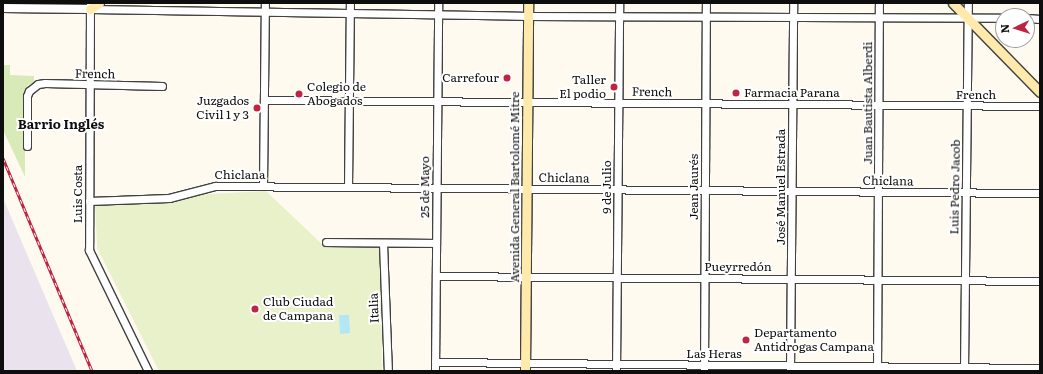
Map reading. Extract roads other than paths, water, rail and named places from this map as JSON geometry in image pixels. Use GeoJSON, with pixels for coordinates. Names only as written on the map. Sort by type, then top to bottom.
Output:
{"type":"FeatureCollection","features":[{"type":"Feature","properties":{"kind":"main road"},"geometry":{"type":"LineString","coordinates":[[91,5],[99,3]]}},
{"type":"Feature","properties":{"kind":"main road","name":"Avenida General Bartolomé Mitre"},"geometry":{"type":"LineString","coordinates":[[525,367],[528,3]]}},
{"type":"Feature","properties":{"kind":"main road"},"geometry":{"type":"LineString","coordinates":[[953,3],[1040,92]]}},
{"type":"Feature","properties":{"kind":"street"},"geometry":{"type":"LineString","coordinates":[[3,3],[3,8],[91,5],[176,11],[528,16],[995,18]]}},
{"type":"Feature","properties":{"kind":"street"},"geometry":{"type":"LineString","coordinates":[[176,3],[176,11]]}},
{"type":"Feature","properties":{"kind":"street"},"geometry":{"type":"LineString","coordinates":[[263,186],[265,3]]}},
{"type":"Feature","properties":{"kind":"street"},"geometry":{"type":"LineString","coordinates":[[348,187],[350,3]]}},
{"type":"Feature","properties":{"kind":"street","name":"25 de Mayo"},"geometry":{"type":"LineString","coordinates":[[435,371],[438,3]]}},
{"type":"Feature","properties":{"kind":"street","name":"9 de Julio"},"geometry":{"type":"LineString","coordinates":[[616,368],[619,3]]}},
{"type":"Feature","properties":{"kind":"street","name":"Jean Jaurés"},"geometry":{"type":"LineString","coordinates":[[704,368],[706,3]]}},
{"type":"Feature","properties":{"kind":"street","name":"José Manuel Estrada"},"geometry":{"type":"LineString","coordinates":[[790,368],[793,3]]}},
{"type":"Feature","properties":{"kind":"street","name":"Juan Bautista Alberdi"},"geometry":{"type":"LineString","coordinates":[[877,369],[879,3]]}},
{"type":"Feature","properties":{"kind":"street","name":"Luis Pedro Jacob"},"geometry":{"type":"LineString","coordinates":[[964,369],[968,3]]}},
{"type":"Feature","properties":{"kind":"street","name":"Luis Costa"},"geometry":{"type":"LineString","coordinates":[[91,5],[89,250],[148,371]]}},
{"type":"Feature","properties":{"kind":"street","name":"French"},"geometry":{"type":"LineString","coordinates":[[27,146],[27,96],[29,90],[38,84],[162,86]]}},
{"type":"Feature","properties":{"kind":"street","name":"French"},"geometry":{"type":"LineString","coordinates":[[265,100],[1040,106]]}},
{"type":"Feature","properties":{"kind":"street","name":"Chiclana"},"geometry":{"type":"LineString","coordinates":[[89,201],[169,198],[215,186],[1040,193]]}},
{"type":"Feature","properties":{"kind":"street"},"geometry":{"type":"LineString","coordinates":[[326,242],[436,243]]}},
{"type":"Feature","properties":{"kind":"street","name":"Italia"},"geometry":{"type":"LineString","coordinates":[[383,243],[388,371]]}},
{"type":"Feature","properties":{"kind":"street","name":"Pueyrredón"},"geometry":{"type":"LineString","coordinates":[[436,276],[1040,281]]}},
{"type":"Feature","properties":{"kind":"street","name":"Las Heras"},"geometry":{"type":"LineString","coordinates":[[435,362],[525,367],[616,368],[1040,368]]}},
{"type":"Feature","properties":{"kind":"water"},"geometry":{"type":"Polygon","coordinates":[[[339,315],[349,315],[350,333],[340,334],[339,315]]]}},
{"type":"Feature","properties":{"kind":"railway"},"geometry":{"type":"LineString","coordinates":[[3,158],[92,371]]}},
{"type":"Feature","properties":{"kind":"place","name":"Carrefour"},"geometry":{"type":"Point","coordinates":[507,78]}},
{"type":"Feature","properties":{"kind":"place","name":"Taller El podio"},"geometry":{"type":"Point","coordinates":[614,87]}},
{"type":"Feature","properties":{"kind":"place","name":"Farmacia Parana"},"geometry":{"type":"Point","coordinates":[736,93]}},
{"type":"Feature","properties":{"kind":"place","name":"Colegio de Abogados"},"geometry":{"type":"Point","coordinates":[299,94]}},
{"type":"Feature","properties":{"kind":"place","name":"Juzgados Civil 1 y 3"},"geometry":{"type":"Point","coordinates":[257,108]}},
{"type":"Feature","properties":{"kind":"place","name":"Club Ciudad de Campana"},"geometry":{"type":"Point","coordinates":[255,309]}},
{"type":"Feature","properties":{"kind":"place","name":"Departamento Antidrogas Campana"},"geometry":{"type":"Point","coordinates":[746,340]}},
{"type":"Feature","properties":{"kind":"district","name":"Barrio Inglés"},"geometry":{"type":"Point","coordinates":[61,124]}}]}
